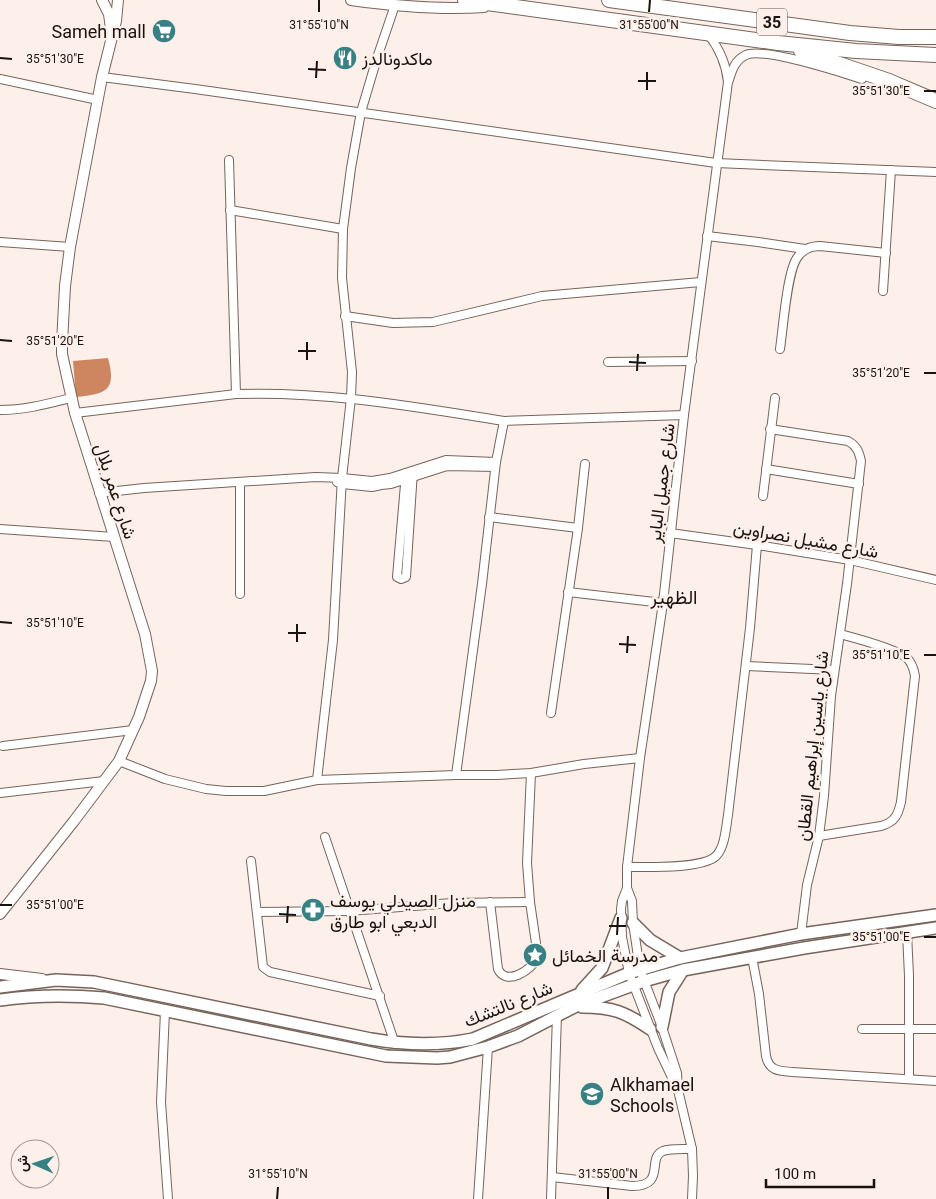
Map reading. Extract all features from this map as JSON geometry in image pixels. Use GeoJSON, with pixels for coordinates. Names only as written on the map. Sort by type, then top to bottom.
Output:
{"type":"FeatureCollection","features":[{"type":"Feature","properties":{"kind":"highway","name":"35"},"geometry":{"type":"LineString","coordinates":[[465,0],[778,43],[856,52],[936,55]]}},
{"type":"Feature","properties":{"kind":"highway","name":"35"},"geometry":{"type":"LineString","coordinates":[[609,0],[850,33],[899,37],[936,37]]}},
{"type":"Feature","properties":{"kind":"highway"},"geometry":{"type":"LineString","coordinates":[[778,43],[889,81],[936,102]]}},
{"type":"Feature","properties":{"kind":"main road","name":"شارع نالتشك"},"geometry":{"type":"LineString","coordinates":[[0,1000],[24,996],[74,995],[104,998],[400,1057],[421,1059],[443,1058],[488,1047],[518,1036],[576,1006],[638,984],[682,964],[801,934],[936,915]]}},
{"type":"Feature","properties":{"kind":"main road"},"geometry":{"type":"LineString","coordinates":[[578,994],[602,968],[621,918]]}},
{"type":"Feature","properties":{"kind":"main road"},"geometry":{"type":"LineString","coordinates":[[576,1006],[611,1008],[656,1028],[669,992],[682,964],[650,940],[634,923]]}},
{"type":"Feature","properties":{"kind":"main road","name":"شارع نالتشك"},"geometry":{"type":"LineString","coordinates":[[0,987],[56,980],[94,982],[395,1044],[427,1045],[473,1040],[634,971],[752,957],[936,928]]}},
{"type":"Feature","properties":{"kind":"street","name":"شارع عمر بلال"},"geometry":{"type":"LineString","coordinates":[[102,0],[109,14],[112,32]]}},
{"type":"Feature","properties":{"kind":"street","name":"شارع عمر بلال"},"geometry":{"type":"LineString","coordinates":[[0,914],[119,761],[148,694],[152,671],[145,634],[99,493],[71,398],[62,342],[65,286],[70,246],[102,77],[116,21],[118,0]]}},
{"type":"Feature","properties":{"kind":"street"},"geometry":{"type":"LineString","coordinates":[[351,0],[395,5],[458,8],[507,6]]}},
{"type":"Feature","properties":{"kind":"street"},"geometry":{"type":"LineString","coordinates":[[317,780],[333,640],[342,481],[351,398],[352,372],[342,278],[343,229],[361,112],[395,5]]}},
{"type":"Feature","properties":{"kind":"street","name":"شارع جميل الباير"},"geometry":{"type":"LineString","coordinates":[[707,33],[723,58],[728,82]]}},
{"type":"Feature","properties":{"kind":"street","name":"شارع جميل الباير"},"geometry":{"type":"LineString","coordinates":[[692,1199],[694,1176],[692,1149],[678,1090],[677,1073],[638,984],[622,937],[621,918],[622,901],[627,888],[627,867],[640,758],[663,603],[684,415],[728,82],[739,60],[755,53],[814,65],[904,93],[918,93]]}},
{"type":"Feature","properties":{"kind":"street"},"geometry":{"type":"LineString","coordinates":[[102,77],[716,163],[936,172]]}},
{"type":"Feature","properties":{"kind":"street"},"geometry":{"type":"LineString","coordinates":[[0,79],[98,100]]}},
{"type":"Feature","properties":{"kind":"street"},"geometry":{"type":"LineString","coordinates":[[230,160],[236,394]]}},
{"type":"Feature","properties":{"kind":"street"},"geometry":{"type":"LineString","coordinates":[[884,291],[892,170]]}},
{"type":"Feature","properties":{"kind":"street"},"geometry":{"type":"LineString","coordinates":[[230,210],[343,229]]}},
{"type":"Feature","properties":{"kind":"street"},"geometry":{"type":"LineString","coordinates":[[707,236],[806,249],[820,246],[886,253]]}},
{"type":"Feature","properties":{"kind":"street"},"geometry":{"type":"LineString","coordinates":[[0,242],[70,246]]}},
{"type":"Feature","properties":{"kind":"street"},"geometry":{"type":"LineString","coordinates":[[780,349],[793,267],[796,258],[806,249]]}},
{"type":"Feature","properties":{"kind":"street"},"geometry":{"type":"LineString","coordinates":[[345,316],[393,323],[433,322],[542,296],[701,282]]}},
{"type":"Feature","properties":{"kind":"street"},"geometry":{"type":"LineString","coordinates":[[608,362],[692,361]]}},
{"type":"Feature","properties":{"kind":"street"},"geometry":{"type":"LineString","coordinates":[[75,412],[236,394],[285,394],[351,398],[504,420],[684,415]]}},
{"type":"Feature","properties":{"kind":"street"},"geometry":{"type":"LineString","coordinates":[[0,410],[26,409],[71,398]]}},
{"type":"Feature","properties":{"kind":"street"},"geometry":{"type":"LineString","coordinates":[[763,496],[775,398]]}},
{"type":"Feature","properties":{"kind":"street"},"geometry":{"type":"LineString","coordinates":[[456,775],[496,464],[504,420]]}},
{"type":"Feature","properties":{"kind":"street","name":"شارع ياسين إبراهيم القطان"},"geometry":{"type":"LineString","coordinates":[[770,429],[848,441],[860,453],[861,461],[850,560],[834,670],[819,836],[808,884],[801,934]]}},
{"type":"Feature","properties":{"kind":"street"},"geometry":{"type":"LineString","coordinates":[[99,493],[144,488],[316,477],[342,481],[372,481],[410,475],[447,466],[496,464]]}},
{"type":"Feature","properties":{"kind":"street"},"geometry":{"type":"LineString","coordinates":[[551,713],[578,528],[585,464]]}},
{"type":"Feature","properties":{"kind":"street"},"geometry":{"type":"LineString","coordinates":[[766,469],[859,484]]}},
{"type":"Feature","properties":{"kind":"street"},"geometry":{"type":"LineString","coordinates":[[410,475],[406,577],[401,579],[397,577],[398,562],[410,475]]}},
{"type":"Feature","properties":{"kind":"street"},"geometry":{"type":"LineString","coordinates":[[240,482],[240,594]]}},
{"type":"Feature","properties":{"kind":"street"},"geometry":{"type":"LineString","coordinates":[[489,517],[578,528]]}},
{"type":"Feature","properties":{"kind":"street"},"geometry":{"type":"LineString","coordinates":[[0,529],[114,537]]}},
{"type":"Feature","properties":{"kind":"street","name":"شارع مشيل نصراوين"},"geometry":{"type":"LineString","coordinates":[[670,533],[850,560],[936,580]]}},
{"type":"Feature","properties":{"kind":"street"},"geometry":{"type":"LineString","coordinates":[[627,867],[692,865],[712,859],[720,851],[728,815],[746,666],[757,545]]}},
{"type":"Feature","properties":{"kind":"street"},"geometry":{"type":"LineString","coordinates":[[398,562],[407,562]]}},
{"type":"Feature","properties":{"kind":"street"},"geometry":{"type":"LineString","coordinates":[[568,592],[663,603]]}},
{"type":"Feature","properties":{"kind":"street"},"geometry":{"type":"LineString","coordinates":[[819,836],[881,826],[891,823],[896,818],[901,802],[915,676],[910,663],[903,656],[879,646],[840,634]]}},
{"type":"Feature","properties":{"kind":"street"},"geometry":{"type":"LineString","coordinates":[[746,666],[834,670]]}},
{"type":"Feature","properties":{"kind":"street"},"geometry":{"type":"LineString","coordinates":[[3,746],[133,730]]}},
{"type":"Feature","properties":{"kind":"street"},"geometry":{"type":"LineString","coordinates":[[119,761],[183,784],[226,791],[264,791],[317,780],[531,773],[584,764],[640,758]]}},
{"type":"Feature","properties":{"kind":"street"},"geometry":{"type":"LineString","coordinates":[[490,902],[500,974],[508,977],[529,969],[538,957],[526,863],[531,773]]}},
{"type":"Feature","properties":{"kind":"street"},"geometry":{"type":"LineString","coordinates":[[0,793],[104,781]]}},
{"type":"Feature","properties":{"kind":"street"},"geometry":{"type":"LineString","coordinates":[[325,837],[395,1044]]}},
{"type":"Feature","properties":{"kind":"street"},"geometry":{"type":"LineString","coordinates":[[251,860],[261,960],[265,970],[380,996]]}},
{"type":"Feature","properties":{"kind":"street","name":"شارع جميل الباير"},"geometry":{"type":"LineString","coordinates":[[627,888],[632,901],[634,923],[634,971],[656,1028],[670,1075],[678,1090]]}},
{"type":"Feature","properties":{"kind":"street"},"geometry":{"type":"LineString","coordinates":[[257,912],[349,911],[452,903],[530,902]]}},
{"type":"Feature","properties":{"kind":"street"},"geometry":{"type":"LineString","coordinates":[[907,933],[909,1079]]}},
{"type":"Feature","properties":{"kind":"street"},"geometry":{"type":"LineString","coordinates":[[752,957],[759,994],[766,1056],[772,1069],[792,1072],[936,1081]]}},
{"type":"Feature","properties":{"kind":"street"},"geometry":{"type":"LineString","coordinates":[[0,974],[56,980]]}},
{"type":"Feature","properties":{"kind":"street"},"geometry":{"type":"LineString","coordinates":[[165,1011],[161,1102],[168,1199]]}},
{"type":"Feature","properties":{"kind":"street"},"geometry":{"type":"LineString","coordinates":[[551,1199],[557,1015]]}},
{"type":"Feature","properties":{"kind":"street"},"geometry":{"type":"LineString","coordinates":[[862,1029],[936,1029]]}},
{"type":"Feature","properties":{"kind":"street"},"geometry":{"type":"LineString","coordinates":[[478,1199],[488,1047]]}},
{"type":"Feature","properties":{"kind":"street"},"geometry":{"type":"LineString","coordinates":[[552,1177],[643,1186],[652,1179],[656,1160],[662,1151],[692,1149]]}},
{"type":"Feature","properties":{"kind":"shaded area"},"geometry":{"type":"Polygon","coordinates":[[[108,358],[111,378],[107,389],[95,394],[76,397],[73,361],[108,358]]]}},
{"type":"Feature","properties":{"kind":"place","name":"Sameh mall"},"geometry":{"type":"Point","coordinates":[164,31]}},
{"type":"Feature","properties":{"kind":"place","name":"ماكدونالدز"},"geometry":{"type":"Point","coordinates":[345,58]}},
{"type":"Feature","properties":{"kind":"place","name":"منزل الصيدلي يوسف الدبعي ابو طارق"},"geometry":{"type":"Point","coordinates":[313,910]}},
{"type":"Feature","properties":{"kind":"place","name":"مدرسة الخمائل"},"geometry":{"type":"Point","coordinates":[535,955]}},
{"type":"Feature","properties":{"kind":"place","name":"Alkhamael Schools"},"geometry":{"type":"Point","coordinates":[592,1094]}},
{"type":"Feature","properties":{"kind":"district","name":"الظهير"},"geometry":{"type":"Point","coordinates":[674,597]}}]}
